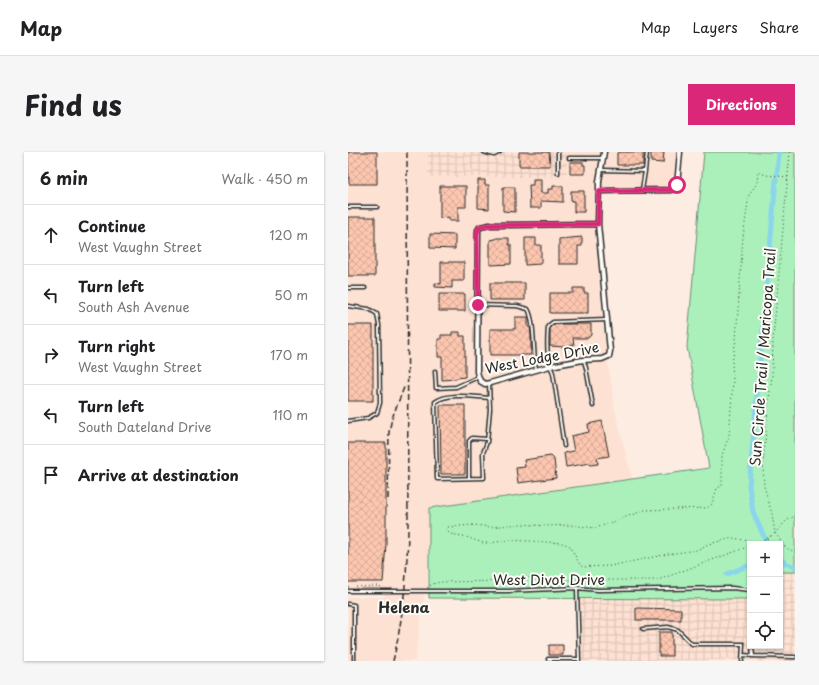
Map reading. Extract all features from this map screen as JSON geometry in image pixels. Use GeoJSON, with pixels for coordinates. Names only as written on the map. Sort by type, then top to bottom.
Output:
{"type":"FeatureCollection","features":[{"type":"Feature","properties":{"kind":"street"},"geometry":{"type":"LineString","coordinates":[[604,152],[600,170],[598,224],[607,320]]}},
{"type":"Feature","properties":{"kind":"street"},"geometry":{"type":"LineString","coordinates":[[599,191],[675,189],[677,185],[680,152]]}},
{"type":"Feature","properties":{"kind":"street"},"geometry":{"type":"LineString","coordinates":[[478,377],[477,234],[480,227],[490,225],[598,224]]}},
{"type":"Feature","properties":{"kind":"street","name":"West Lodge Drive"},"geometry":{"type":"LineString","coordinates":[[478,377],[480,382],[485,384],[536,369],[583,360],[602,359],[609,356],[610,351],[607,320]]}},
{"type":"Feature","properties":{"kind":"lane"},"geometry":{"type":"LineString","coordinates":[[484,152],[494,155],[500,152]]}},
{"type":"Feature","properties":{"kind":"lane"},"geometry":{"type":"LineString","coordinates":[[558,152],[558,173]]}},
{"type":"Feature","properties":{"kind":"lane"},"geometry":{"type":"LineString","coordinates":[[642,190],[647,152]]}},
{"type":"Feature","properties":{"kind":"lane"},"geometry":{"type":"LineString","coordinates":[[569,158],[603,158]]}},
{"type":"Feature","properties":{"kind":"lane"},"geometry":{"type":"LineString","coordinates":[[600,170],[645,171]]}},
{"type":"Feature","properties":{"kind":"lane"},"geometry":{"type":"LineString","coordinates":[[348,207],[377,207]]}},
{"type":"Feature","properties":{"kind":"lane"},"geometry":{"type":"LineString","coordinates":[[348,288],[365,288]]}},
{"type":"Feature","properties":{"kind":"lane"},"geometry":{"type":"LineString","coordinates":[[478,305],[517,306],[528,309],[532,321],[536,369]]}},
{"type":"Feature","properties":{"kind":"lane"},"geometry":{"type":"LineString","coordinates":[[348,306],[369,309],[377,314],[379,324],[380,403],[377,413],[368,418],[348,421]]}},
{"type":"Feature","properties":{"kind":"lane"},"geometry":{"type":"LineString","coordinates":[[564,446],[553,373],[547,355],[548,326],[553,322],[607,320]]}},
{"type":"Feature","properties":{"kind":"lane"},"geometry":{"type":"LineString","coordinates":[[583,360],[586,368],[593,406]]}},
{"type":"Feature","properties":{"kind":"lane"},"geometry":{"type":"LineString","coordinates":[[436,371],[436,388],[456,387],[478,377]]}},
{"type":"Feature","properties":{"kind":"lane"},"geometry":{"type":"LineString","coordinates":[[489,383],[490,398],[489,422],[487,439],[483,453],[484,478],[437,479],[435,402],[439,399],[456,396],[490,398]]}},
{"type":"Feature","properties":{"kind":"lane"},"geometry":{"type":"LineString","coordinates":[[469,478],[469,441],[472,438],[487,439]]}},
{"type":"Feature","properties":{"kind":"lane"},"geometry":{"type":"LineString","coordinates":[[548,659],[579,660],[577,588]]}},
{"type":"Feature","properties":{"kind":"lane","name":"West Divot Drive"},"geometry":{"type":"LineString","coordinates":[[348,591],[508,591],[577,588],[598,590],[732,588],[747,590]]}},
{"type":"Feature","properties":{"kind":"lane"},"geometry":{"type":"LineString","coordinates":[[348,604],[354,605],[354,661]]}},
{"type":"Feature","properties":{"kind":"lane"},"geometry":{"type":"LineString","coordinates":[[643,629],[668,627],[678,630],[692,644],[743,644],[742,661]]}},
{"type":"Feature","properties":{"kind":"lane"},"geometry":{"type":"LineString","coordinates":[[752,649],[753,656]]}},
{"type":"Feature","properties":{"kind":"lane"},"geometry":{"type":"LineString","coordinates":[[743,655],[795,657]]}},
{"type":"Feature","properties":{"kind":"path","name":"Sun Circle Trail / Maricopa Trail"},"geometry":{"type":"LineString","coordinates":[[790,152],[773,339],[772,376],[762,466],[764,486],[772,514],[775,533],[786,548],[795,552]]}},
{"type":"Feature","properties":{"kind":"path"},"geometry":{"type":"LineString","coordinates":[[775,533],[760,543],[734,538],[708,544],[697,550],[668,554],[610,566],[583,567],[580,565],[570,546],[562,543],[511,540],[483,543],[463,536],[450,534],[446,530],[447,527],[474,525],[491,527],[520,524],[548,526],[570,524],[596,528],[645,510],[707,508],[712,504],[717,488],[722,486],[722,455],[729,436],[733,380],[732,363],[736,339],[741,272],[741,250],[749,195],[757,183],[758,172],[766,175],[788,177]]}},
{"type":"Feature","properties":{"kind":"path"},"geometry":{"type":"LineString","coordinates":[[765,541],[786,521],[795,516]]}},
{"type":"Feature","properties":{"kind":"path"},"geometry":{"type":"LineString","coordinates":[[424,591],[432,584],[441,582],[509,581],[524,577],[547,580],[658,580],[747,547]]}},
{"type":"Feature","properties":{"kind":"path"},"geometry":{"type":"LineString","coordinates":[[348,587],[378,586],[384,588],[385,590]]}},
{"type":"Feature","properties":{"kind":"shaded area"},"geometry":{"type":"Polygon","coordinates":[[[348,152],[429,152],[429,177],[566,177],[567,152],[676,152],[674,184],[670,186],[595,187],[595,234],[606,350],[615,411],[632,479],[430,508],[427,588],[425,588],[415,661],[348,661],[348,597],[384,597],[385,589],[348,588],[348,152]]]}},
{"type":"Feature","properties":{"kind":"shaded area"},"geometry":{"type":"Polygon","coordinates":[[[428,152],[567,152],[567,177],[428,177],[428,152]]]}},
{"type":"Feature","properties":{"kind":"shaded area"},"geometry":{"type":"Polygon","coordinates":[[[783,572],[795,572],[795,661],[580,661],[579,598],[747,599],[747,649],[783,649],[783,572]]]}},
{"type":"Feature","properties":{"kind":"green space"},"geometry":{"type":"Polygon","coordinates":[[[704,152],[795,152],[795,572],[783,572],[783,541],[747,541],[747,599],[429,598],[429,508],[709,468],[687,347],[704,152]]]}},
{"type":"Feature","properties":{"kind":"building"},"geometry":{"type":"Polygon","coordinates":[[[348,152],[377,152],[377,184],[349,184],[348,152]]]}},
{"type":"Feature","properties":{"kind":"building"},"geometry":{"type":"Polygon","coordinates":[[[519,152],[549,152],[550,166],[519,166],[519,152]]]}},
{"type":"Feature","properties":{"kind":"building"},"geometry":{"type":"Polygon","coordinates":[[[643,152],[643,165],[617,165],[617,153],[643,152]]]}},
{"type":"Feature","properties":{"kind":"building"},"geometry":{"type":"Polygon","coordinates":[[[651,152],[664,152],[663,163],[651,162],[651,152]]]}},
{"type":"Feature","properties":{"kind":"building"},"geometry":{"type":"Polygon","coordinates":[[[570,162],[583,162],[583,165],[585,165],[585,174],[570,174],[570,162]]]}},
{"type":"Feature","properties":{"kind":"building"},"geometry":{"type":"Polygon","coordinates":[[[533,179],[541,179],[541,193],[548,193],[548,189],[553,189],[553,186],[563,186],[563,202],[541,201],[541,208],[530,208],[529,185],[533,185],[533,179]]]}},
{"type":"Feature","properties":{"kind":"building"},"geometry":{"type":"Polygon","coordinates":[[[478,180],[485,180],[485,185],[489,185],[489,209],[478,208],[478,180]]]}},
{"type":"Feature","properties":{"kind":"building"},"geometry":{"type":"Polygon","coordinates":[[[440,186],[466,186],[466,207],[458,207],[458,221],[449,221],[449,217],[440,218],[440,186]]]}},
{"type":"Feature","properties":{"kind":"building"},"geometry":{"type":"Polygon","coordinates":[[[503,187],[515,187],[515,212],[503,211],[503,187]]]}},
{"type":"Feature","properties":{"kind":"building"},"geometry":{"type":"Polygon","coordinates":[[[571,191],[584,191],[584,212],[574,212],[574,201],[571,201],[571,191]]]}},
{"type":"Feature","properties":{"kind":"building"},"geometry":{"type":"Polygon","coordinates":[[[348,217],[375,217],[375,276],[348,276],[348,217]]]}},
{"type":"Feature","properties":{"kind":"building"},"geometry":{"type":"Polygon","coordinates":[[[430,234],[455,235],[455,249],[430,248],[430,234]]]}},
{"type":"Feature","properties":{"kind":"building"},"geometry":{"type":"Polygon","coordinates":[[[582,237],[582,246],[578,246],[578,264],[559,264],[559,239],[582,237]]]}},
{"type":"Feature","properties":{"kind":"building"},"geometry":{"type":"Polygon","coordinates":[[[496,238],[509,238],[509,245],[511,245],[511,264],[490,265],[490,240],[496,238]]]}},
{"type":"Feature","properties":{"kind":"building"},"geometry":{"type":"Polygon","coordinates":[[[525,238],[536,238],[536,245],[541,245],[541,264],[525,265],[525,238]]]}},
{"type":"Feature","properties":{"kind":"building"},"geometry":{"type":"Polygon","coordinates":[[[441,262],[464,262],[464,281],[452,281],[452,288],[435,287],[435,283],[441,284],[441,262]]]}},
{"type":"Feature","properties":{"kind":"building"},"geometry":{"type":"Polygon","coordinates":[[[490,283],[525,283],[525,300],[490,300],[490,283]]]}},
{"type":"Feature","properties":{"kind":"building"},"geometry":{"type":"Polygon","coordinates":[[[573,288],[584,288],[584,293],[588,293],[588,313],[550,313],[550,293],[573,293],[573,288]]]}},
{"type":"Feature","properties":{"kind":"building"},"geometry":{"type":"Polygon","coordinates":[[[439,294],[465,294],[465,311],[439,311],[439,294]]]}},
{"type":"Feature","properties":{"kind":"building"},"geometry":{"type":"Polygon","coordinates":[[[515,317],[528,317],[528,327],[530,327],[531,334],[531,355],[490,355],[490,329],[515,329],[515,317]]]}},
{"type":"Feature","properties":{"kind":"building"},"geometry":{"type":"Polygon","coordinates":[[[554,324],[591,324],[591,335],[588,338],[573,338],[574,345],[564,347],[550,346],[550,327],[554,324]]]}},
{"type":"Feature","properties":{"kind":"building"},"geometry":{"type":"Polygon","coordinates":[[[348,325],[373,325],[373,401],[348,401],[348,325]]]}},
{"type":"Feature","properties":{"kind":"building"},"geometry":{"type":"Polygon","coordinates":[[[452,332],[460,332],[460,336],[465,336],[465,377],[442,380],[442,357],[438,357],[438,339],[441,339],[441,335],[452,335],[452,332]]]}},
{"type":"Feature","properties":{"kind":"building"},"geometry":{"type":"Polygon","coordinates":[[[440,405],[465,405],[465,474],[441,474],[440,405]]]}},
{"type":"Feature","properties":{"kind":"building"},"geometry":{"type":"Polygon","coordinates":[[[602,421],[609,456],[597,458],[598,464],[590,465],[590,463],[566,467],[564,453],[574,451],[571,436],[589,432],[588,424],[602,421]]]}},
{"type":"Feature","properties":{"kind":"building"},"geometry":{"type":"Polygon","coordinates":[[[348,443],[386,443],[386,544],[383,582],[348,582],[348,443]]]}},
{"type":"Feature","properties":{"kind":"building"},"geometry":{"type":"Polygon","coordinates":[[[551,456],[554,459],[556,478],[518,483],[516,468],[525,467],[524,460],[551,456]]]}},
{"type":"Feature","properties":{"kind":"building"},"geometry":{"type":"Polygon","coordinates":[[[636,608],[681,609],[681,620],[636,620],[636,608]]]}},
{"type":"Feature","properties":{"kind":"building"},"geometry":{"type":"Polygon","coordinates":[[[659,632],[672,632],[672,656],[659,656],[659,632]]]}},
{"type":"Feature","properties":{"kind":"building"},"geometry":{"type":"Polygon","coordinates":[[[549,645],[563,645],[563,655],[549,655],[549,645]]]}},
{"type":"Feature","properties":{"kind":"waterway"},"geometry":{"type":"LineString","coordinates":[[777,174],[779,152]]}},
{"type":"Feature","properties":{"kind":"waterway"},"geometry":{"type":"LineString","coordinates":[[765,539],[753,512],[749,486],[776,179]]}},
{"type":"Feature","properties":{"kind":"waterway"},"geometry":{"type":"LineString","coordinates":[[783,561],[795,567]]}},
{"type":"Feature","properties":{"kind":"waterway"},"geometry":{"type":"LineString","coordinates":[[727,574],[747,566]]}},
{"type":"Feature","properties":{"kind":"railway"},"geometry":{"type":"LineString","coordinates":[[393,661],[404,597],[408,531],[407,152]]}},
{"type":"Feature","properties":{"kind":"railway"},"geometry":{"type":"LineString","coordinates":[[388,499],[389,432],[392,418],[405,385]]}},
{"type":"Feature","properties":{"kind":"district","name":"Helena"},"geometry":{"type":"Point","coordinates":[404,608]}},
{"type":"Feature","properties":{"kind":"route"},"geometry":{"type":"LineString","coordinates":[[478,305],[477,234],[480,227],[490,225],[598,224],[599,191],[670,190],[675,189],[677,185]]}}]}
